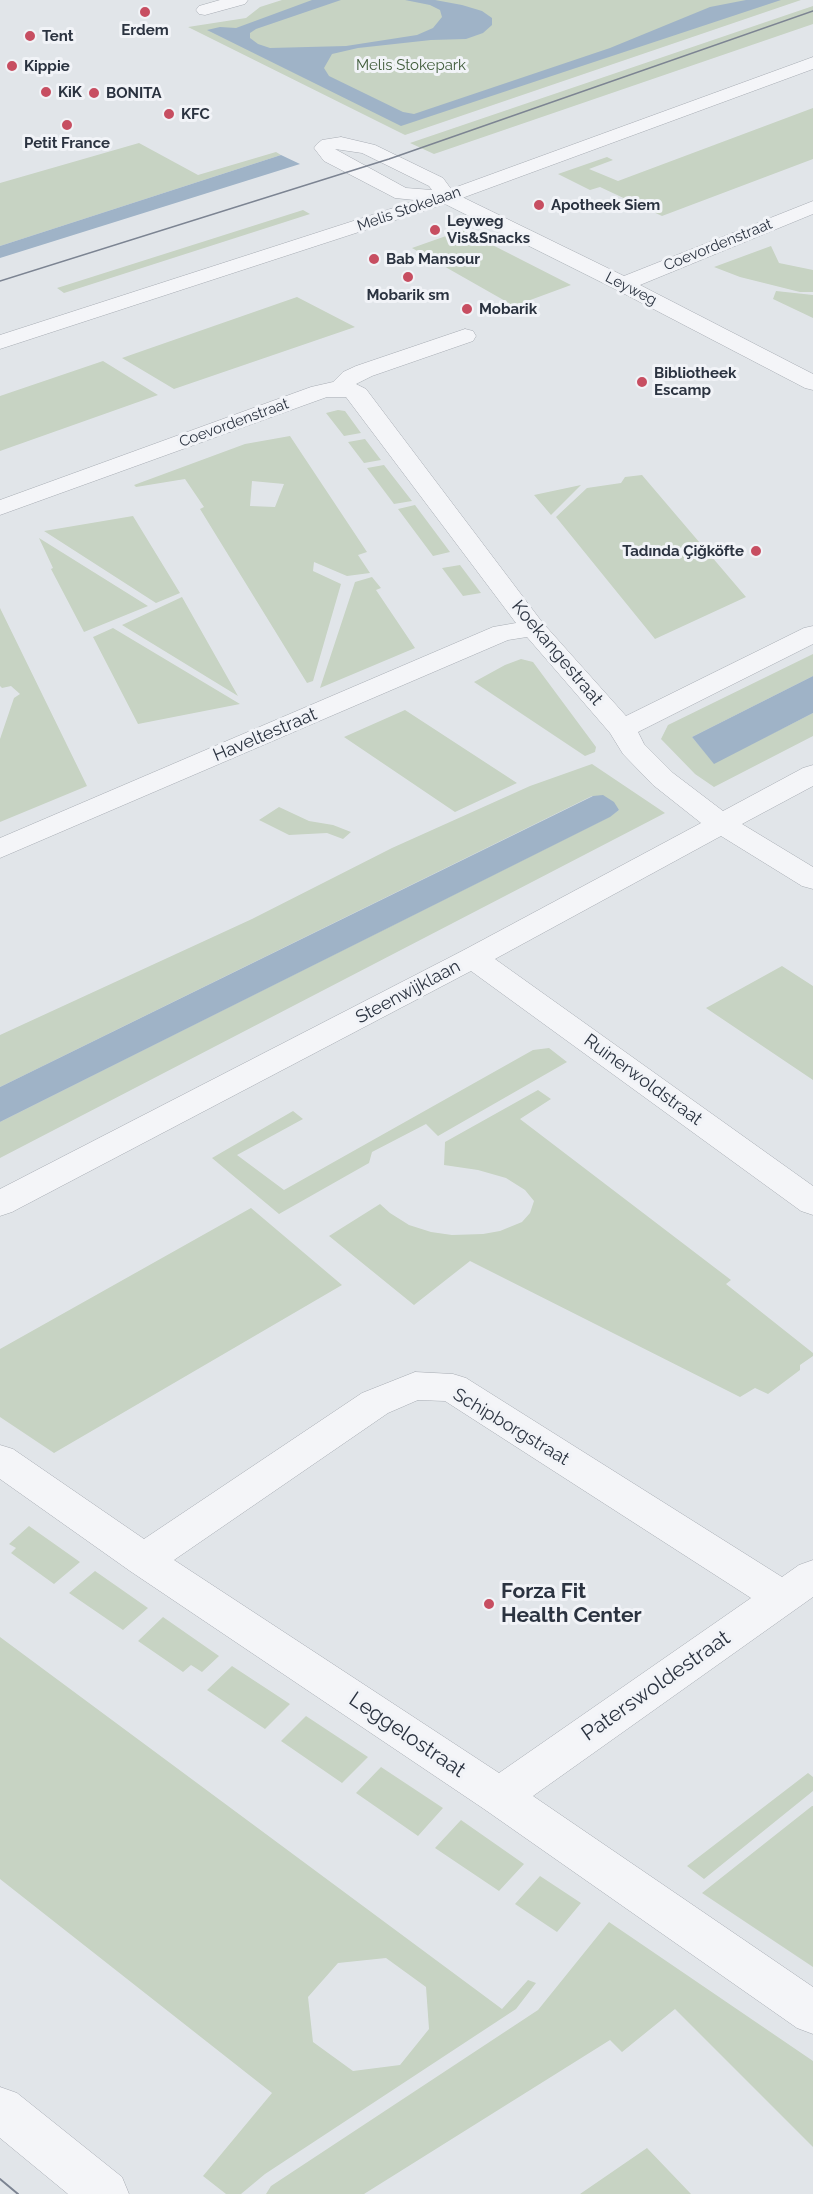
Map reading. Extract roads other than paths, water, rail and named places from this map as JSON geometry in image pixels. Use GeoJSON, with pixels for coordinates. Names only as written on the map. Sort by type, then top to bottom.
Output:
{"type":"FeatureCollection","features":[{"type":"Feature","properties":{"kind":"street"},"geometry":{"type":"LineString","coordinates":[[205,10],[239,0]]}},
{"type":"Feature","properties":{"kind":"street","name":"Melis Stokelaan"},"geometry":{"type":"LineString","coordinates":[[442,190],[813,50]]}},
{"type":"Feature","properties":{"kind":"street","name":"Melis Stokelaan"},"geometry":{"type":"LineString","coordinates":[[0,342],[813,63]]}},
{"type":"Feature","properties":{"kind":"street","name":"Leyweg"},"geometry":{"type":"LineString","coordinates":[[442,190],[402,194],[332,157],[324,148],[329,144],[341,143],[359,146],[813,383]]}},
{"type":"Feature","properties":{"kind":"street","name":"Melis Stokelaan"},"geometry":{"type":"LineString","coordinates":[[0,322],[402,194]]}},
{"type":"Feature","properties":{"kind":"street","name":"Coevordenstraat"},"geometry":{"type":"LineString","coordinates":[[623,284],[808,213]]}},
{"type":"Feature","properties":{"kind":"street","name":"Coevordenstraat"},"geometry":{"type":"LineString","coordinates":[[0,508],[319,392],[340,388],[351,377],[364,370],[465,336]]}},
{"type":"Feature","properties":{"kind":"street","name":"Koekangestraat"},"geometry":{"type":"LineString","coordinates":[[340,388],[358,394],[533,628],[622,729],[633,748],[663,779],[721,823],[813,880]]}},
{"type":"Feature","properties":{"kind":"street","name":"Haveltestraat"},"geometry":{"type":"LineString","coordinates":[[0,849],[502,633],[533,628]]}},
{"type":"Feature","properties":{"kind":"street"},"geometry":{"type":"LineString","coordinates":[[622,729],[813,634]]}},
{"type":"Feature","properties":{"kind":"street","name":"Steenwijklaan"},"geometry":{"type":"LineString","coordinates":[[0,1204],[473,958],[813,774]]}},
{"type":"Feature","properties":{"kind":"street","name":"Ruinerwoldstraat"},"geometry":{"type":"LineString","coordinates":[[473,958],[813,1203]]}},
{"type":"Feature","properties":{"kind":"street","name":"Schipborgstraat"},"geometry":{"type":"LineString","coordinates":[[144,1560],[375,1403],[415,1386],[453,1388],[798,1587]]}},
{"type":"Feature","properties":{"kind":"street","name":"Leggelostraat"},"geometry":{"type":"LineString","coordinates":[[0,1459],[144,1560],[499,1796],[813,2013]]}},
{"type":"Feature","properties":{"kind":"street","name":"Paterswoldestraat"},"geometry":{"type":"LineString","coordinates":[[499,1796],[798,1587]]}},
{"type":"Feature","properties":{"kind":"street"},"geometry":{"type":"LineString","coordinates":[[0,2109],[105,2194]]}},
{"type":"Feature","properties":{"kind":"water"},"geometry":{"type":"Polygon","coordinates":[[[312,0],[341,0],[256,29],[250,33],[250,38],[270,48],[346,46],[417,35],[433,28],[442,17],[440,10],[430,5],[405,0],[435,0],[462,5],[482,11],[492,18],[492,25],[483,33],[466,39],[431,40],[358,48],[332,54],[324,68],[329,76],[403,112],[414,114],[610,48],[710,7],[746,0],[781,0],[401,126],[207,30],[220,27],[236,28],[312,0]]]}},
{"type":"Feature","properties":{"kind":"water"},"geometry":{"type":"Polygon","coordinates":[[[281,155],[300,164],[0,258],[0,246],[281,155]]]}},
{"type":"Feature","properties":{"kind":"water"},"geometry":{"type":"Polygon","coordinates":[[[813,676],[813,713],[714,764],[692,737],[813,676]]]}},
{"type":"Feature","properties":{"kind":"water"},"geometry":{"type":"Polygon","coordinates":[[[603,795],[614,802],[619,810],[610,817],[0,1122],[0,1087],[593,796],[603,795]]]}},
{"type":"Feature","properties":{"kind":"tram line"},"geometry":{"type":"LineString","coordinates":[[0,281],[389,159],[813,11]]}},
{"type":"Feature","properties":{"kind":"tram line"},"geometry":{"type":"LineString","coordinates":[[0,2179],[18,2194]]}},
{"type":"Feature","properties":{"kind":"place","name":"Erdem"},"geometry":{"type":"Point","coordinates":[145,12]}},
{"type":"Feature","properties":{"kind":"place","name":"Tent"},"geometry":{"type":"Point","coordinates":[30,36]}},
{"type":"Feature","properties":{"kind":"place","name":"Kippie"},"geometry":{"type":"Point","coordinates":[12,66]}},
{"type":"Feature","properties":{"kind":"place","name":"KiK"},"geometry":{"type":"Point","coordinates":[46,92]}},
{"type":"Feature","properties":{"kind":"place","name":"BONITA"},"geometry":{"type":"Point","coordinates":[94,93]}},
{"type":"Feature","properties":{"kind":"place","name":"KFC"},"geometry":{"type":"Point","coordinates":[169,114]}},
{"type":"Feature","properties":{"kind":"place","name":"Petit France"},"geometry":{"type":"Point","coordinates":[67,125]}},
{"type":"Feature","properties":{"kind":"place","name":"Apotheek Siem"},"geometry":{"type":"Point","coordinates":[539,205]}},
{"type":"Feature","properties":{"kind":"place","name":"Leyweg Vis&Snacks"},"geometry":{"type":"Point","coordinates":[435,230]}},
{"type":"Feature","properties":{"kind":"place","name":"Bab Mansour"},"geometry":{"type":"Point","coordinates":[374,259]}},
{"type":"Feature","properties":{"kind":"place","name":"Mobarik sm"},"geometry":{"type":"Point","coordinates":[408,277]}},
{"type":"Feature","properties":{"kind":"place","name":"Mobarik"},"geometry":{"type":"Point","coordinates":[467,309]}},
{"type":"Feature","properties":{"kind":"place","name":"Bibliotheek Escamp"},"geometry":{"type":"Point","coordinates":[642,382]}},
{"type":"Feature","properties":{"kind":"place","name":"Tadında Çiğköfte"},"geometry":{"type":"Point","coordinates":[756,551]}},
{"type":"Feature","properties":{"kind":"place","name":"Forza Fit Health Center"},"geometry":{"type":"Point","coordinates":[489,1604]}},
{"type":"Feature","properties":{"kind":"park label","name":"Melis Stokepark"},"geometry":{"type":"Point","coordinates":[411,65]}}]}
